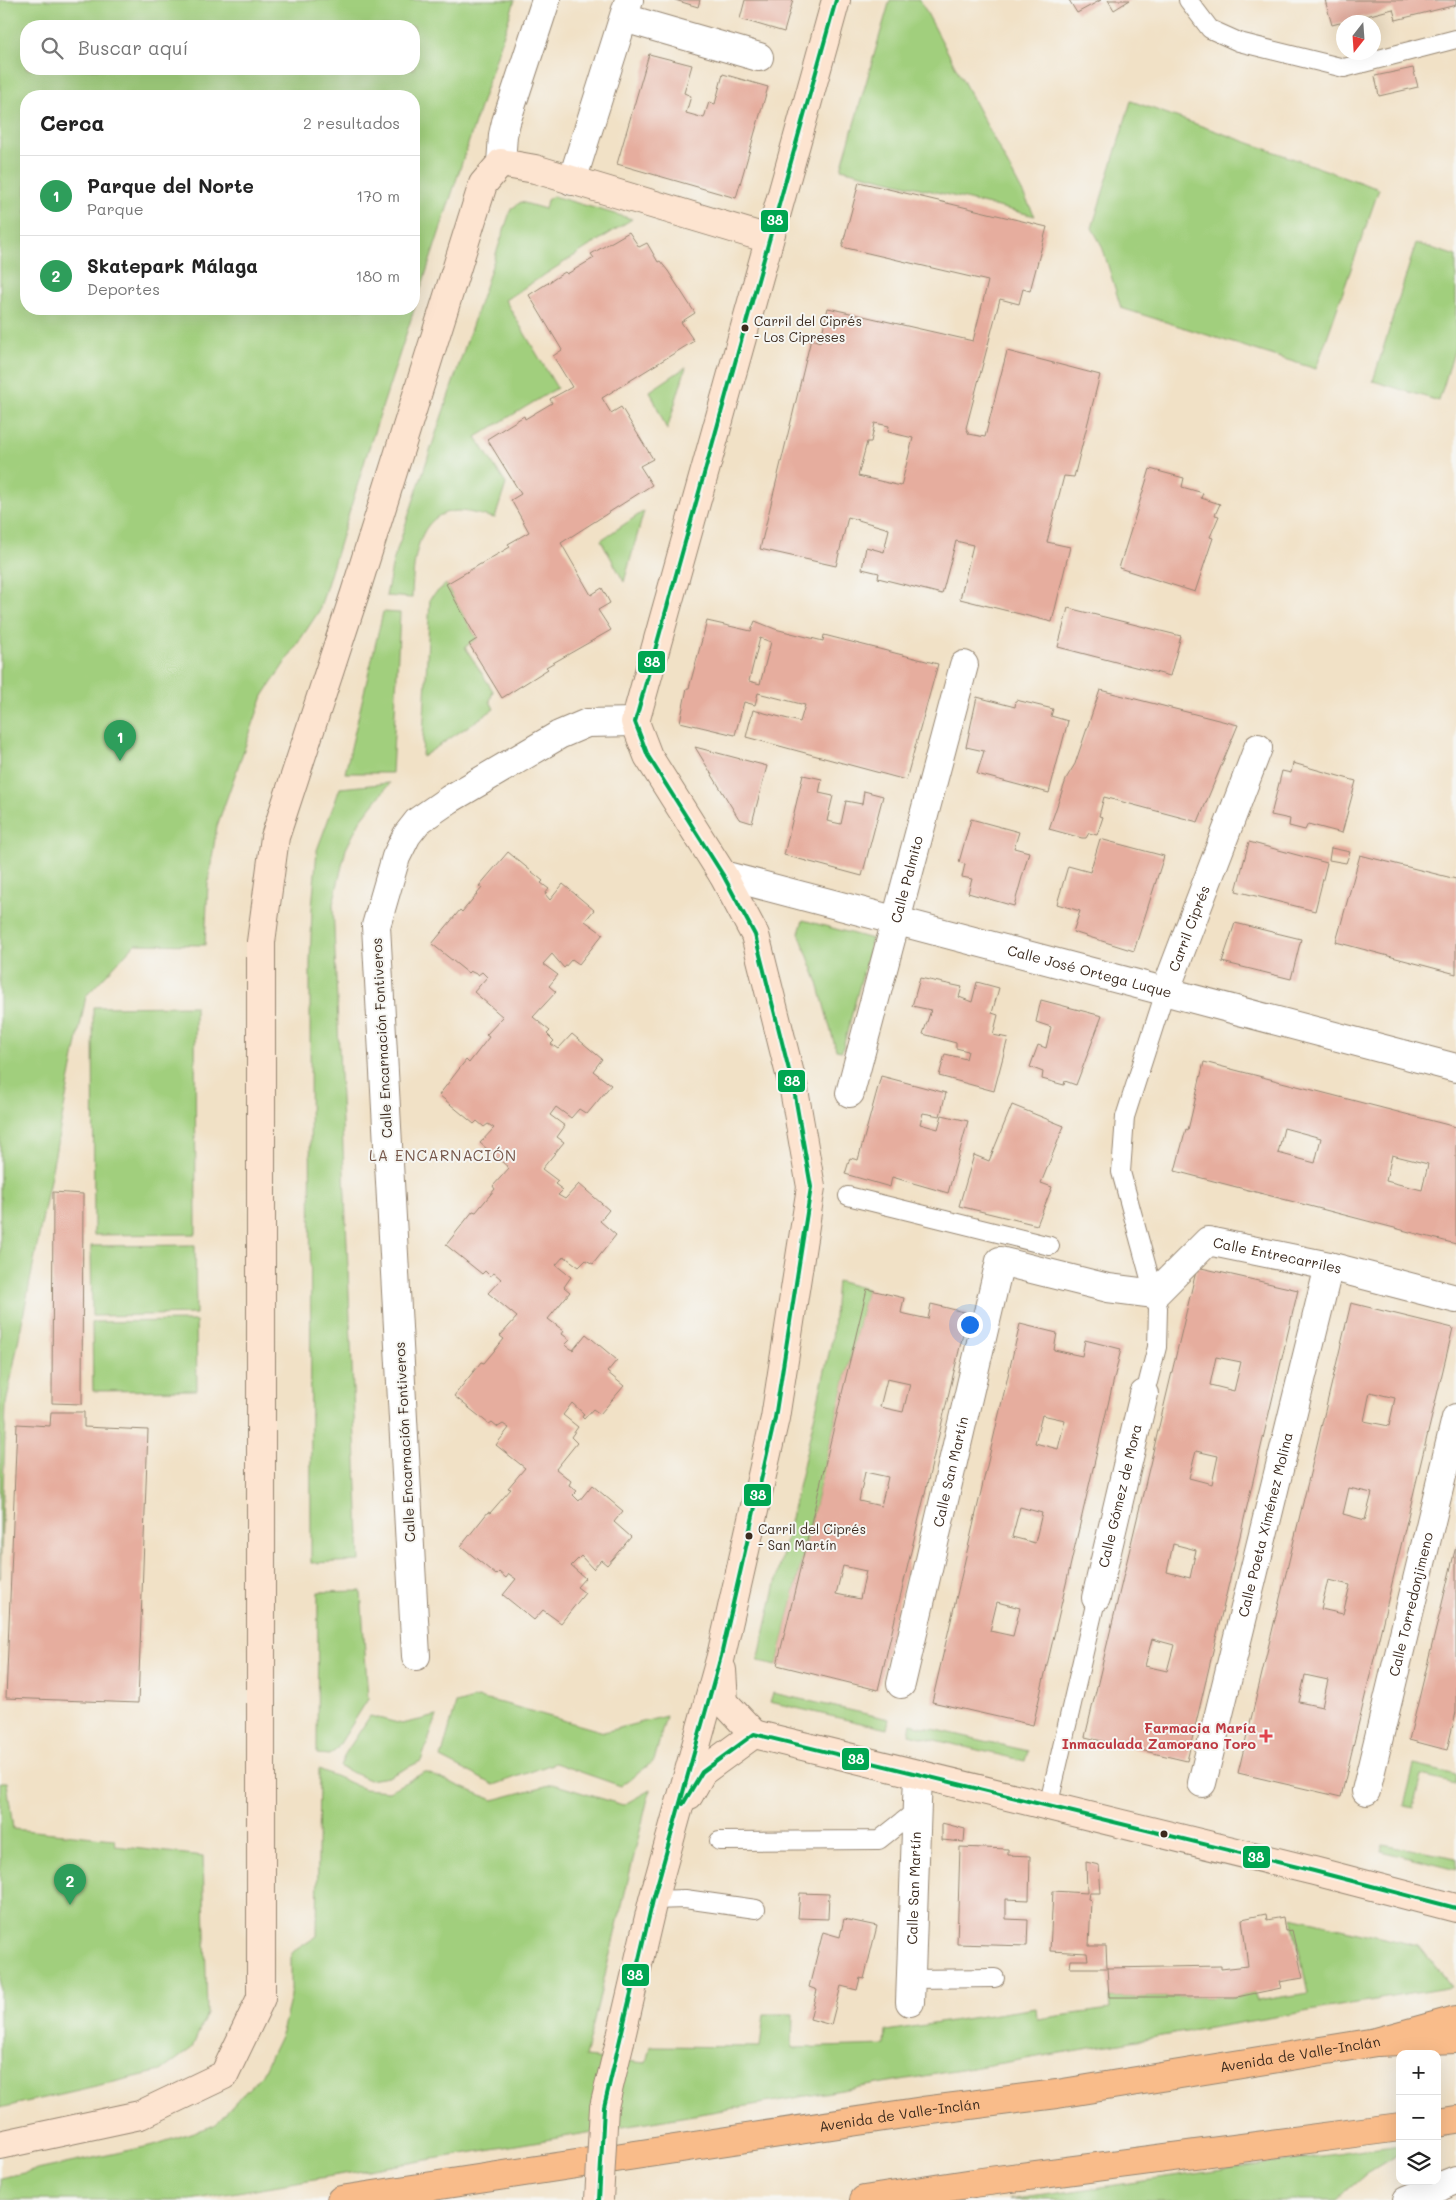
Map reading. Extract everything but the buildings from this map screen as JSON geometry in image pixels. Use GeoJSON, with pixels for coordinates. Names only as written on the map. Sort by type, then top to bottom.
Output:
{"type":"FeatureCollection","features":[{"type":"Feature","properties":{"kind":"main road","name":"Avenida de Valle-Inclán"},"geometry":{"type":"LineString","coordinates":[[341,2200],[924,2110],[1057,2094],[1376,2042],[1456,2020]]}},
{"type":"Feature","properties":{"kind":"main road"},"geometry":{"type":"LineString","coordinates":[[1376,2042],[1456,2039]]}},
{"type":"Feature","properties":{"kind":"main road"},"geometry":{"type":"LineString","coordinates":[[1441,2122],[1456,2120]]}},
{"type":"Feature","properties":{"kind":"main road"},"geometry":{"type":"LineString","coordinates":[[864,2200],[984,2182],[1396,2129]]}},
{"type":"Feature","properties":{"kind":"street"},"geometry":{"type":"LineString","coordinates":[[0,2146],[140,2115],[224,2075],[260,1998],[261,942],[275,837],[355,594],[483,184],[501,163],[506,122],[546,0]]}},
{"type":"Feature","properties":{"kind":"street"},"geometry":{"type":"LineString","coordinates":[[599,2200],[604,2107],[653,1900],[721,1656],[775,1418],[811,1188],[794,1090],[755,935],[723,876],[648,756],[635,722],[836,0]]}},
{"type":"Feature","properties":{"kind":"street"},"geometry":{"type":"LineString","coordinates":[[572,180],[627,9],[759,57]]}},
{"type":"Feature","properties":{"kind":"street"},"geometry":{"type":"LineString","coordinates":[[501,163],[535,169],[769,239]]}},
{"type":"Feature","properties":{"kind":"street","name":"Calle Palmito"},"geometry":{"type":"LineString","coordinates":[[850,1093],[964,665]]}},
{"type":"Feature","properties":{"kind":"street","name":"Calle Encarnación Fontiveros"},"geometry":{"type":"LineString","coordinates":[[416,1656],[376,926],[396,857],[407,835],[418,821],[450,799],[559,734],[587,724],[635,722]]}},
{"type":"Feature","properties":{"kind":"street","name":"Carril Ciprés"},"geometry":{"type":"LineString","coordinates":[[1165,992],[1258,748]]}},
{"type":"Feature","properties":{"kind":"street","name":"Calle José Ortega Luque"},"geometry":{"type":"LineString","coordinates":[[723,876],[1456,1068]]}},
{"type":"Feature","properties":{"kind":"street","name":"Calle Entrecarriles"},"geometry":{"type":"LineString","coordinates":[[1155,1294],[1208,1241],[1329,1266],[1456,1299]]}},
{"type":"Feature","properties":{"kind":"street","name":"Calle San Martín"},"geometry":{"type":"LineString","coordinates":[[901,1684],[1000,1261],[1108,1288],[1155,1294]]}},
{"type":"Feature","properties":{"kind":"street","name":"Calle Poeta Ximénez Molina"},"geometry":{"type":"LineString","coordinates":[[1202,1782],[1329,1266]]}},
{"type":"Feature","properties":{"kind":"street","name":"Calle Gómez de Mora"},"geometry":{"type":"LineString","coordinates":[[1095,1604],[1146,1388]]}},
{"type":"Feature","properties":{"kind":"street","name":"Calle Torredonjimeno"},"geometry":{"type":"LineString","coordinates":[[1366,1791],[1456,1418]]}},
{"type":"Feature","properties":{"kind":"street"},"geometry":{"type":"LineString","coordinates":[[721,1656],[724,1702],[754,1734],[1314,1871],[1456,1908]]}},
{"type":"Feature","properties":{"kind":"street"},"geometry":{"type":"LineString","coordinates":[[674,1820],[702,1772],[754,1734]]}},
{"type":"Feature","properties":{"kind":"street","name":"Calle San Martín"},"geometry":{"type":"LineString","coordinates":[[911,1990],[918,1774]]}},
{"type":"Feature","properties":{"kind":"street"},"geometry":{"type":"LineString","coordinates":[[1407,2200],[1456,2180]]}},
{"type":"Feature","properties":{"kind":"lane"},"geometry":{"type":"LineString","coordinates":[[1188,0],[1210,29],[1238,42],[1344,68],[1456,39]]}},
{"type":"Feature","properties":{"kind":"lane","name":"Carril Ciprés"},"geometry":{"type":"LineString","coordinates":[[1121,1172],[1125,1117],[1165,992]]}},
{"type":"Feature","properties":{"kind":"lane","name":"Calle Gómez de Mora"},"geometry":{"type":"LineString","coordinates":[[1121,1172],[1158,1308],[1157,1347],[1146,1388]]}},
{"type":"Feature","properties":{"kind":"lane"},"geometry":{"type":"LineString","coordinates":[[848,1196],[1050,1246]]}},
{"type":"Feature","properties":{"kind":"lane","name":"Calle Gómez de Mora"},"geometry":{"type":"LineString","coordinates":[[1048,1807],[1095,1604]]}},
{"type":"Feature","properties":{"kind":"lane"},"geometry":{"type":"LineString","coordinates":[[719,1841],[878,1840],[916,1810]]}},
{"type":"Feature","properties":{"kind":"lane"},"geometry":{"type":"LineString","coordinates":[[653,1900],[685,1899],[756,1909]]}},
{"type":"Feature","properties":{"kind":"lane"},"geometry":{"type":"LineString","coordinates":[[911,1990],[994,1978]]}},
{"type":"Feature","properties":{"kind":"green space"},"geometry":{"type":"Polygon","coordinates":[[[0,0],[515,0],[420,291],[420,90],[20,90],[20,315],[412,315],[319,611],[263,696],[217,826],[208,883],[205,945],[135,944],[86,996],[6,1404],[0,1579],[0,0]]]}},
{"type":"Feature","properties":{"kind":"green space"},"geometry":{"type":"Polygon","coordinates":[[[890,0],[920,0],[1035,216],[841,169],[890,0]]]}},
{"type":"Feature","properties":{"kind":"green space"},"geometry":{"type":"Polygon","coordinates":[[[1131,101],[1379,189],[1316,369],[1121,308],[1102,246],[1092,228],[1131,101]]]}},
{"type":"Feature","properties":{"kind":"green space"},"geometry":{"type":"Polygon","coordinates":[[[553,196],[632,219],[505,300],[557,388],[476,437],[506,484],[495,518],[461,511],[446,513],[434,519],[426,529],[416,556],[412,598],[386,596],[393,562],[511,209],[521,202],[545,209],[547,200],[553,196]]]}},
{"type":"Feature","properties":{"kind":"green space"},"geometry":{"type":"Polygon","coordinates":[[[1416,243],[1456,256],[1456,345],[1439,401],[1373,381],[1416,243]]]}},
{"type":"Feature","properties":{"kind":"green space"},"geometry":{"type":"Polygon","coordinates":[[[686,367],[667,430],[650,391],[686,367]]]}},
{"type":"Feature","properties":{"kind":"green space"},"geometry":{"type":"Polygon","coordinates":[[[644,511],[624,582],[601,540],[644,511]]]}},
{"type":"Feature","properties":{"kind":"green space"},"geometry":{"type":"Polygon","coordinates":[[[446,584],[477,639],[465,647],[493,691],[490,701],[494,709],[422,757],[430,598],[446,584]]]}},
{"type":"Feature","properties":{"kind":"green space"},"geometry":{"type":"Polygon","coordinates":[[[383,612],[400,613],[392,773],[345,773],[383,612]]]}},
{"type":"Feature","properties":{"kind":"green space"},"geometry":{"type":"Polygon","coordinates":[[[390,783],[360,821],[346,849],[333,904],[360,1561],[311,1563],[310,963],[317,850],[340,788],[390,783]]]}},
{"type":"Feature","properties":{"kind":"green space"},"geometry":{"type":"Polygon","coordinates":[[[803,920],[872,939],[842,1051],[836,1050],[818,983],[799,933],[803,920]]]}},
{"type":"Feature","properties":{"kind":"green space"},"geometry":{"type":"Polygon","coordinates":[[[195,1006],[196,1234],[94,1235],[93,1007],[195,1006]]]}},
{"type":"Feature","properties":{"kind":"green space"},"geometry":{"type":"Polygon","coordinates":[[[195,1245],[196,1314],[92,1316],[91,1246],[195,1245]]]}},
{"type":"Feature","properties":{"kind":"green space"},"geometry":{"type":"Polygon","coordinates":[[[837,1281],[867,1289],[777,1665],[758,1661],[832,1340],[837,1281]]]}},
{"type":"Feature","properties":{"kind":"green space"},"geometry":{"type":"Polygon","coordinates":[[[196,1321],[197,1390],[93,1391],[92,1322],[196,1321]]]}},
{"type":"Feature","properties":{"kind":"green space"},"geometry":{"type":"Polygon","coordinates":[[[361,1591],[368,1699],[336,1750],[329,1755],[317,1754],[318,1592],[361,1591]]]}},
{"type":"Feature","properties":{"kind":"green space"},"geometry":{"type":"Polygon","coordinates":[[[773,1693],[889,1719],[887,1729],[770,1702],[773,1693]]]}},
{"type":"Feature","properties":{"kind":"green space"},"geometry":{"type":"Polygon","coordinates":[[[477,1698],[502,1703],[604,1732],[666,1716],[654,1761],[621,1786],[555,1763],[494,1785],[441,1758],[456,1704],[477,1698]]]}},
{"type":"Feature","properties":{"kind":"green space"},"geometry":{"type":"Polygon","coordinates":[[[370,1716],[402,1724],[437,1716],[421,1761],[388,1777],[369,1780],[340,1767],[345,1754],[370,1716]]]}},
{"type":"Feature","properties":{"kind":"green space"},"geometry":{"type":"Polygon","coordinates":[[[911,1724],[1028,1751],[1025,1761],[909,1734],[911,1724]]]}},
{"type":"Feature","properties":{"kind":"green space"},"geometry":{"type":"Polygon","coordinates":[[[1414,1765],[1456,1775],[1456,1784],[1421,1776],[1413,1808],[1404,1806],[1414,1765]]]}},
{"type":"Feature","properties":{"kind":"green space"},"geometry":{"type":"Polygon","coordinates":[[[319,1769],[364,1789],[389,1791],[425,1772],[493,1800],[553,1784],[623,1805],[650,1790],[585,2057],[646,2063],[650,2046],[760,2047],[764,2014],[793,2014],[792,2048],[885,2045],[886,2031],[1036,2008],[1037,2019],[1110,2009],[1109,1997],[1237,1997],[1254,1993],[1257,2001],[1308,1993],[1292,1917],[1419,1946],[1452,1987],[190,2200],[0,2200],[0,2178],[154,2145],[215,2125],[262,2074],[282,2032],[291,1996],[291,1953],[317,1936],[319,1769]]]}},
{"type":"Feature","properties":{"kind":"green space"},"geometry":{"type":"Polygon","coordinates":[[[0,1782],[7,1782],[13,1829],[114,1839],[115,1846],[203,1856],[207,2013],[192,2048],[161,2071],[0,2108],[0,1782]]]}},
{"type":"Feature","properties":{"kind":"green space"},"geometry":{"type":"Polygon","coordinates":[[[1383,1844],[1456,1858],[1456,1870],[1381,1851],[1383,1844]]]}},
{"type":"Feature","properties":{"kind":"green space"},"geometry":{"type":"Polygon","coordinates":[[[1396,2146],[1396,2155],[1367,2173],[1336,2200],[1009,2200],[1396,2146]]]}},
{"type":"Feature","properties":{"kind":"transit line","name":"38"},"geometry":{"type":"LineString","coordinates":[[599,2200],[604,2107],[653,1900],[721,1656],[748,1538],[775,1418],[811,1187],[794,1090],[755,935],[723,875],[648,756],[635,722],[836,0]]}},
{"type":"Feature","properties":{"kind":"transit line","name":"38"},"geometry":{"type":"LineString","coordinates":[[683,1804],[702,1772],[754,1734],[1314,1871],[1456,1908]]}},
{"type":"Feature","properties":{"kind":"place","name":"Carril del Ciprés - Los Cipreses"},"geometry":{"type":"Point","coordinates":[745,328]}},
{"type":"Feature","properties":{"kind":"place","name":"Parque del Norte"},"geometry":{"type":"Point","coordinates":[120,761]}},
{"type":"Feature","properties":{"kind":"place","name":"Carril del Ciprés - San Martín"},"geometry":{"type":"Point","coordinates":[749,1536]}},
{"type":"Feature","properties":{"kind":"place","name":"Farmacia María Inmaculada Zamorano Toro"},"geometry":{"type":"Point","coordinates":[1266,1736]}},
{"type":"Feature","properties":{"kind":"place","name":"Skatepark Málaga"},"geometry":{"type":"Point","coordinates":[70,1905]}},
{"type":"Feature","properties":{"kind":"district","name":"LA ENCARNACIÓN"},"geometry":{"type":"Point","coordinates":[443,1156]}}]}
